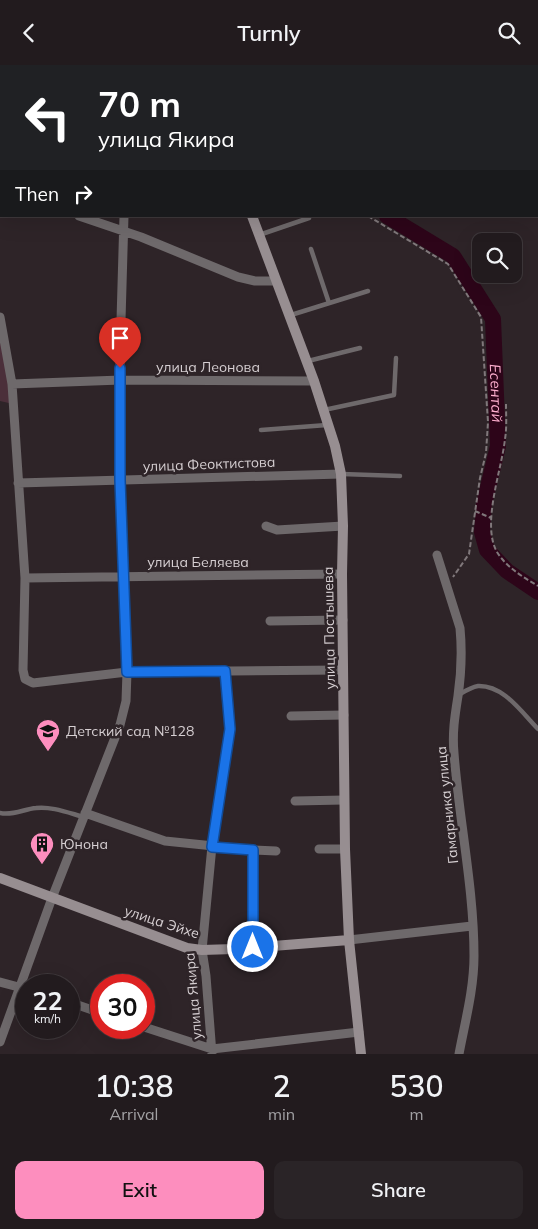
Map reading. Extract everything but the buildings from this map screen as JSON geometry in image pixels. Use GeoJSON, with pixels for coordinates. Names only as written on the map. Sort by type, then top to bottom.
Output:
{"type":"FeatureCollection","features":[{"type":"Feature","properties":{"kind":"street"},"geometry":{"type":"LineString","coordinates":[[82,217],[141,237],[238,277],[255,281],[276,281]]}},
{"type":"Feature","properties":{"kind":"street"},"geometry":{"type":"LineString","coordinates":[[27,974],[52,898],[120,725],[126,701],[127,672],[120,480],[120,355],[124,217]]}},
{"type":"Feature","properties":{"kind":"street","name":"улица Постышева"},"geometry":{"type":"LineString","coordinates":[[252,217],[314,381],[335,446],[341,474],[343,526],[344,800],[348,940],[361,1054]]}},
{"type":"Feature","properties":{"kind":"street"},"geometry":{"type":"LineString","coordinates":[[0,317],[12,384],[25,578],[23,670],[25,679],[33,683],[127,672],[343,670]]}},
{"type":"Feature","properties":{"kind":"street","name":"улица Леонова"},"geometry":{"type":"LineString","coordinates":[[12,384],[121,380],[314,381]]}},
{"type":"Feature","properties":{"kind":"street","name":"улица Феоктистова"},"geometry":{"type":"LineString","coordinates":[[18,483],[341,474]]}},
{"type":"Feature","properties":{"kind":"street"},"geometry":{"type":"LineString","coordinates":[[266,526],[277,530],[343,526]]}},
{"type":"Feature","properties":{"kind":"street","name":"Гамарника улица"},"geometry":{"type":"LineString","coordinates":[[436,555],[460,628],[458,694],[454,717],[454,751],[467,860],[474,957],[472,986],[459,1054]]}},
{"type":"Feature","properties":{"kind":"street","name":"улица Беляева"},"geometry":{"type":"LineString","coordinates":[[25,578],[342,574]]}},
{"type":"Feature","properties":{"kind":"street"},"geometry":{"type":"LineString","coordinates":[[270,621],[342,620]]}},
{"type":"Feature","properties":{"kind":"street","name":"улица Якира"},"geometry":{"type":"LineString","coordinates":[[212,1052],[202,950],[212,847],[230,729],[225,671]]}},
{"type":"Feature","properties":{"kind":"street"},"geometry":{"type":"LineString","coordinates":[[292,716],[344,715]]}},
{"type":"Feature","properties":{"kind":"street"},"geometry":{"type":"LineString","coordinates":[[295,801],[344,800]]}},
{"type":"Feature","properties":{"kind":"street"},"geometry":{"type":"LineString","coordinates":[[85,815],[165,841],[212,847],[276,851]]}},
{"type":"Feature","properties":{"kind":"street"},"geometry":{"type":"LineString","coordinates":[[319,849],[345,849]]}},
{"type":"Feature","properties":{"kind":"street"},"geometry":{"type":"LineString","coordinates":[[253,850],[253,947]]}},
{"type":"Feature","properties":{"kind":"street","name":"улица Эйхе"},"geometry":{"type":"LineString","coordinates":[[0,878],[187,948],[202,950],[348,940],[472,926]]}},
{"type":"Feature","properties":{"kind":"street"},"geometry":{"type":"LineString","coordinates":[[0,982],[15,985]]}},
{"type":"Feature","properties":{"kind":"street"},"geometry":{"type":"LineString","coordinates":[[0,1042],[15,1006]]}},
{"type":"Feature","properties":{"kind":"street"},"geometry":{"type":"LineString","coordinates":[[155,1031],[212,1052],[359,1032]]}},
{"type":"Feature","properties":{"kind":"lane"},"geometry":{"type":"LineString","coordinates":[[259,235],[309,218]]}},
{"type":"Feature","properties":{"kind":"lane"},"geometry":{"type":"LineString","coordinates":[[311,249],[330,303]]}},
{"type":"Feature","properties":{"kind":"lane"},"geometry":{"type":"LineString","coordinates":[[289,315],[368,291]]}},
{"type":"Feature","properties":{"kind":"lane"},"geometry":{"type":"LineString","coordinates":[[307,361],[360,349]]}},
{"type":"Feature","properties":{"kind":"lane"},"geometry":{"type":"LineString","coordinates":[[323,410],[394,395],[396,358]]}},
{"type":"Feature","properties":{"kind":"lane"},"geometry":{"type":"LineString","coordinates":[[261,429],[327,425]]}},
{"type":"Feature","properties":{"kind":"lane"},"geometry":{"type":"LineString","coordinates":[[341,474],[400,476]]}},
{"type":"Feature","properties":{"kind":"lane"},"geometry":{"type":"LineString","coordinates":[[458,694],[477,686],[491,688],[509,699],[538,729]]}},
{"type":"Feature","properties":{"kind":"lane"},"geometry":{"type":"LineString","coordinates":[[0,813],[6,814],[37,807],[85,815]]}},
{"type":"Feature","properties":{"kind":"path"},"geometry":{"type":"LineString","coordinates":[[370,217],[448,264],[481,317],[488,422],[486,453],[469,554],[446,586]]}},
{"type":"Feature","properties":{"kind":"path"},"geometry":{"type":"LineString","coordinates":[[506,404],[506,437],[493,500],[492,534],[497,553],[510,567],[538,586]]}},
{"type":"Feature","properties":{"kind":"path"},"geometry":{"type":"LineString","coordinates":[[476,511],[491,518]]}},
{"type":"Feature","properties":{"kind":"shaded area"},"geometry":{"type":"Polygon","coordinates":[[[0,325],[13,404],[0,401],[0,325]]]}},
{"type":"Feature","properties":{"kind":"waterway","name":"Есентай"},"geometry":{"type":"LineString","coordinates":[[389,217],[453,256],[493,319],[498,446],[484,504],[482,532],[487,550],[507,571],[538,592]]}},
{"type":"Feature","properties":{"kind":"place","name":"Детский сад №128"},"geometry":{"type":"Point","coordinates":[48,752]}},
{"type":"Feature","properties":{"kind":"place","name":"Юнона"},"geometry":{"type":"Point","coordinates":[42,865]}},
{"type":"Feature","properties":{"kind":"route"},"geometry":{"type":"LineString","coordinates":[[120,368],[120,480],[127,672],[225,671],[230,729],[212,847],[253,850],[253,947]]}}]}
